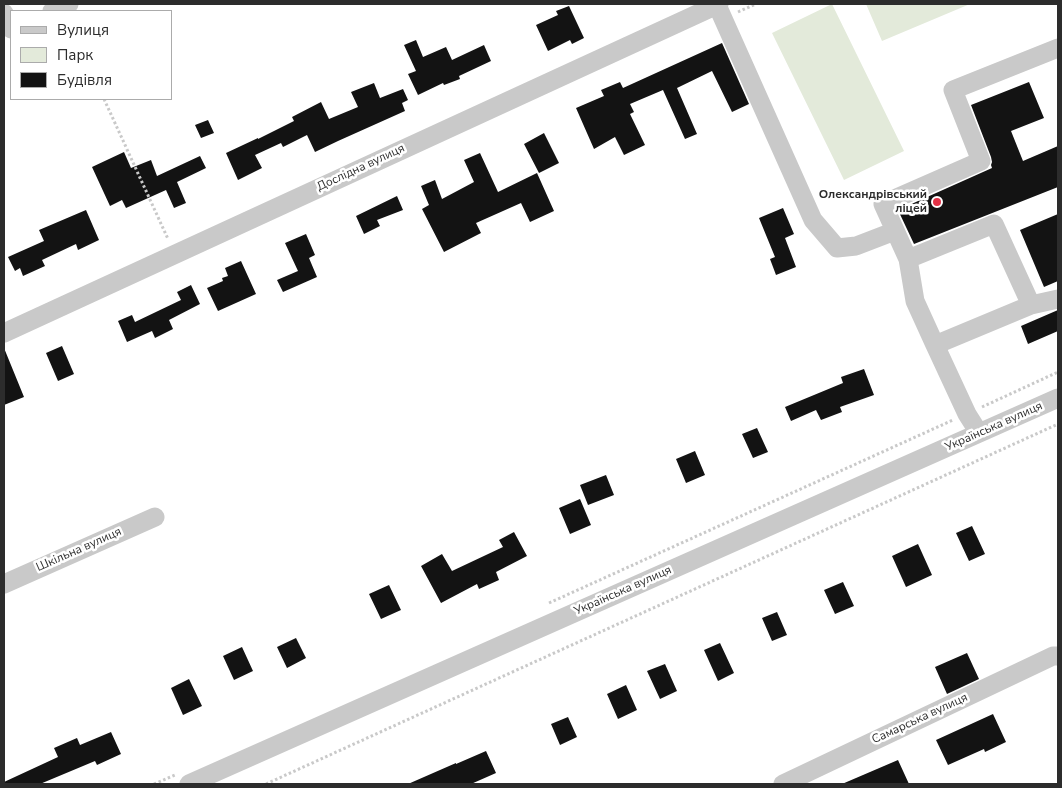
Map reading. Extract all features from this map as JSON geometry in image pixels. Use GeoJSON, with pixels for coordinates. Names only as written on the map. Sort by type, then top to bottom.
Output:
{"type":"FeatureCollection","features":[{"type":"Feature","properties":{"kind":"street"},"geometry":{"type":"LineString","coordinates":[[54,10],[69,4]]}},
{"type":"Feature","properties":{"kind":"street"},"geometry":{"type":"LineString","coordinates":[[718,4],[813,220],[837,248],[856,246],[895,231]]}},
{"type":"Feature","properties":{"kind":"street","name":"Дослідна вулиця"},"geometry":{"type":"LineString","coordinates":[[4,333],[718,4]]}},
{"type":"Feature","properties":{"kind":"street"},"geometry":{"type":"LineString","coordinates":[[4,13],[10,27]]}},
{"type":"Feature","properties":{"kind":"street"},"geometry":{"type":"LineString","coordinates":[[979,433],[967,414],[916,301],[908,259],[883,204],[981,161],[953,90],[1058,48]]}},
{"type":"Feature","properties":{"kind":"street"},"geometry":{"type":"LineString","coordinates":[[908,259],[994,224],[1031,305]]}},
{"type":"Feature","properties":{"kind":"street"},"geometry":{"type":"LineString","coordinates":[[935,345],[1031,305],[1058,299]]}},
{"type":"Feature","properties":{"kind":"street","name":"Українська вулиця"},"geometry":{"type":"LineString","coordinates":[[189,784],[1058,398]]}},
{"type":"Feature","properties":{"kind":"street","name":"Шкільна вулиця"},"geometry":{"type":"LineString","coordinates":[[4,584],[155,517]]}},
{"type":"Feature","properties":{"kind":"street","name":"Самарська вулиця"},"geometry":{"type":"LineString","coordinates":[[783,784],[1053,656],[1058,656]]}},
{"type":"Feature","properties":{"kind":"path"},"geometry":{"type":"LineString","coordinates":[[104,100],[174,254]]}},
{"type":"Feature","properties":{"kind":"path"},"geometry":{"type":"LineString","coordinates":[[266,784],[1058,424]]}},
{"type":"Feature","properties":{"kind":"green space"},"geometry":{"type":"Polygon","coordinates":[[[832,4],[904,151],[844,180],[772,33],[832,4]]]}},
{"type":"Feature","properties":{"kind":"green space"},"geometry":{"type":"Polygon","coordinates":[[[866,4],[970,4],[882,41],[866,4]]]}},
{"type":"Feature","properties":{"kind":"building"},"geometry":{"type":"Polygon","coordinates":[[[569,6],[584,38],[572,44],[570,40],[548,51],[536,25],[558,15],[556,11],[569,6]]]}},
{"type":"Feature","properties":{"kind":"building"},"geometry":{"type":"Polygon","coordinates":[[[416,40],[423,57],[446,47],[452,60],[484,45],[491,61],[459,76],[460,79],[444,85],[443,83],[418,95],[408,74],[416,71],[404,45],[416,40]]]}},
{"type":"Feature","properties":{"kind":"building"},"geometry":{"type":"Polygon","coordinates":[[[722,43],[749,104],[732,112],[712,71],[677,88],[697,134],[685,139],[663,90],[630,104],[634,112],[630,114],[645,145],[624,155],[615,137],[594,149],[576,108],[604,96],[601,90],[620,82],[623,88],[722,43]]]}},
{"type":"Feature","properties":{"kind":"building"},"geometry":{"type":"Polygon","coordinates":[[[1029,82],[1044,118],[1011,131],[1023,161],[1058,146],[1058,187],[914,244],[898,210],[992,168],[991,157],[971,105],[1029,82]]]}},
{"type":"Feature","properties":{"kind":"building"},"geometry":{"type":"Polygon","coordinates":[[[374,83],[380,98],[403,89],[408,100],[402,103],[405,111],[315,152],[307,135],[283,147],[281,143],[255,155],[262,168],[238,180],[226,153],[294,121],[292,117],[321,102],[329,119],[358,107],[351,92],[374,83]]]}},
{"type":"Feature","properties":{"kind":"building"},"geometry":{"type":"Polygon","coordinates":[[[208,120],[214,133],[201,138],[195,125],[208,120]]]}},
{"type":"Feature","properties":{"kind":"building"},"geometry":{"type":"Polygon","coordinates":[[[544,133],[559,163],[539,173],[524,144],[544,133]]]}},
{"type":"Feature","properties":{"kind":"building"},"geometry":{"type":"Polygon","coordinates":[[[124,152],[131,168],[151,160],[157,176],[200,156],[206,168],[177,182],[186,203],[174,208],[166,190],[126,208],[122,200],[110,206],[92,167],[124,152]]]}},
{"type":"Feature","properties":{"kind":"building"},"geometry":{"type":"Polygon","coordinates":[[[480,153],[498,192],[537,173],[554,211],[530,222],[521,203],[476,223],[481,233],[444,252],[422,209],[429,205],[421,186],[435,180],[442,199],[474,182],[464,160],[480,153]]]}},
{"type":"Feature","properties":{"kind":"building"},"geometry":{"type":"Polygon","coordinates":[[[397,196],[403,210],[377,220],[380,226],[364,234],[356,216],[397,196]]]}},
{"type":"Feature","properties":{"kind":"building"},"geometry":{"type":"Polygon","coordinates":[[[783,208],[794,234],[785,238],[796,267],[776,275],[770,259],[775,257],[759,218],[783,208]]]}},
{"type":"Feature","properties":{"kind":"building"},"geometry":{"type":"Polygon","coordinates":[[[86,210],[99,240],[78,250],[76,244],[42,260],[45,266],[23,276],[20,268],[15,271],[8,257],[44,241],[39,230],[86,210]]]}},
{"type":"Feature","properties":{"kind":"building"},"geometry":{"type":"Polygon","coordinates":[[[1058,214],[1058,281],[1044,287],[1020,230],[1058,214]]]}},
{"type":"Feature","properties":{"kind":"building"},"geometry":{"type":"Polygon","coordinates":[[[306,234],[315,255],[309,258],[317,277],[283,292],[277,280],[298,271],[285,243],[306,234]]]}},
{"type":"Feature","properties":{"kind":"building"},"geometry":{"type":"Polygon","coordinates":[[[241,261],[256,294],[218,311],[207,288],[223,281],[222,278],[228,276],[225,268],[241,261]]]}},
{"type":"Feature","properties":{"kind":"building"},"geometry":{"type":"Polygon","coordinates":[[[191,285],[200,304],[169,320],[173,329],[155,338],[152,331],[127,342],[118,321],[132,315],[135,322],[181,300],[177,292],[191,285]]]}},
{"type":"Feature","properties":{"kind":"building"},"geometry":{"type":"Polygon","coordinates":[[[1058,310],[1058,331],[1028,344],[1021,326],[1058,310]]]}},
{"type":"Feature","properties":{"kind":"building"},"geometry":{"type":"Polygon","coordinates":[[[62,346],[74,374],[58,381],[46,353],[62,346]]]}},
{"type":"Feature","properties":{"kind":"building"},"geometry":{"type":"Polygon","coordinates":[[[4,348],[24,397],[4,405],[4,348]]]}},
{"type":"Feature","properties":{"kind":"building"},"geometry":{"type":"Polygon","coordinates":[[[864,369],[874,395],[840,407],[842,412],[821,420],[816,410],[791,421],[785,407],[843,383],[841,377],[864,369]]]}},
{"type":"Feature","properties":{"kind":"building"},"geometry":{"type":"Polygon","coordinates":[[[757,428],[768,452],[753,458],[742,434],[757,428]]]}},
{"type":"Feature","properties":{"kind":"building"},"geometry":{"type":"Polygon","coordinates":[[[695,451],[705,475],[686,483],[676,459],[695,451]]]}},
{"type":"Feature","properties":{"kind":"building"},"geometry":{"type":"Polygon","coordinates":[[[606,475],[614,495],[588,505],[580,485],[606,475]]]}},
{"type":"Feature","properties":{"kind":"building"},"geometry":{"type":"Polygon","coordinates":[[[580,499],[591,525],[570,534],[559,508],[580,499]]]}},
{"type":"Feature","properties":{"kind":"building"},"geometry":{"type":"Polygon","coordinates":[[[972,526],[985,554],[969,561],[956,533],[972,526]]]}},
{"type":"Feature","properties":{"kind":"building"},"geometry":{"type":"Polygon","coordinates":[[[514,532],[527,556],[496,572],[499,580],[479,589],[477,584],[441,603],[421,566],[442,554],[452,571],[503,547],[499,540],[514,532]]]}},
{"type":"Feature","properties":{"kind":"building"},"geometry":{"type":"Polygon","coordinates":[[[918,544],[932,575],[906,587],[892,556],[918,544]]]}},
{"type":"Feature","properties":{"kind":"building"},"geometry":{"type":"Polygon","coordinates":[[[843,582],[854,606],[835,614],[824,590],[843,582]]]}},
{"type":"Feature","properties":{"kind":"building"},"geometry":{"type":"Polygon","coordinates":[[[389,585],[401,610],[381,619],[369,594],[389,585]]]}},
{"type":"Feature","properties":{"kind":"building"},"geometry":{"type":"Polygon","coordinates":[[[777,612],[787,635],[772,641],[762,618],[777,612]]]}},
{"type":"Feature","properties":{"kind":"building"},"geometry":{"type":"Polygon","coordinates":[[[296,638],[306,658],[287,668],[277,647],[296,638]]]}},
{"type":"Feature","properties":{"kind":"building"},"geometry":{"type":"Polygon","coordinates":[[[720,643],[734,673],[718,681],[704,650],[720,643]]]}},
{"type":"Feature","properties":{"kind":"building"},"geometry":{"type":"Polygon","coordinates":[[[242,647],[253,671],[234,680],[223,656],[242,647]]]}},
{"type":"Feature","properties":{"kind":"building"},"geometry":{"type":"Polygon","coordinates":[[[967,653],[979,679],[947,694],[935,667],[967,653]]]}},
{"type":"Feature","properties":{"kind":"building"},"geometry":{"type":"Polygon","coordinates":[[[665,664],[677,691],[660,699],[647,671],[665,664]]]}},
{"type":"Feature","properties":{"kind":"building"},"geometry":{"type":"Polygon","coordinates":[[[189,679],[202,706],[183,715],[171,688],[189,679]]]}},
{"type":"Feature","properties":{"kind":"building"},"geometry":{"type":"Polygon","coordinates":[[[626,685],[637,710],[618,719],[607,694],[626,685]]]}},
{"type":"Feature","properties":{"kind":"building"},"geometry":{"type":"Polygon","coordinates":[[[993,714],[1006,742],[985,752],[984,749],[948,765],[936,740],[993,714]]]}},
{"type":"Feature","properties":{"kind":"building"},"geometry":{"type":"Polygon","coordinates":[[[568,717],[577,737],[560,745],[551,724],[568,717]]]}},
{"type":"Feature","properties":{"kind":"building"},"geometry":{"type":"Polygon","coordinates":[[[111,732],[121,754],[97,765],[95,761],[40,784],[4,784],[4,782],[58,757],[54,748],[77,738],[80,745],[111,732]]]}},
{"type":"Feature","properties":{"kind":"building"},"geometry":{"type":"Polygon","coordinates":[[[486,751],[496,773],[471,784],[408,784],[456,763],[486,751]]]}},
{"type":"Feature","properties":{"kind":"building"},"geometry":{"type":"Polygon","coordinates":[[[898,760],[909,784],[842,784],[898,760]]]}},
{"type":"Feature","properties":{"kind":"place","name":"Олександрівський ліцей"},"geometry":{"type":"Point","coordinates":[937,202]}}]}
